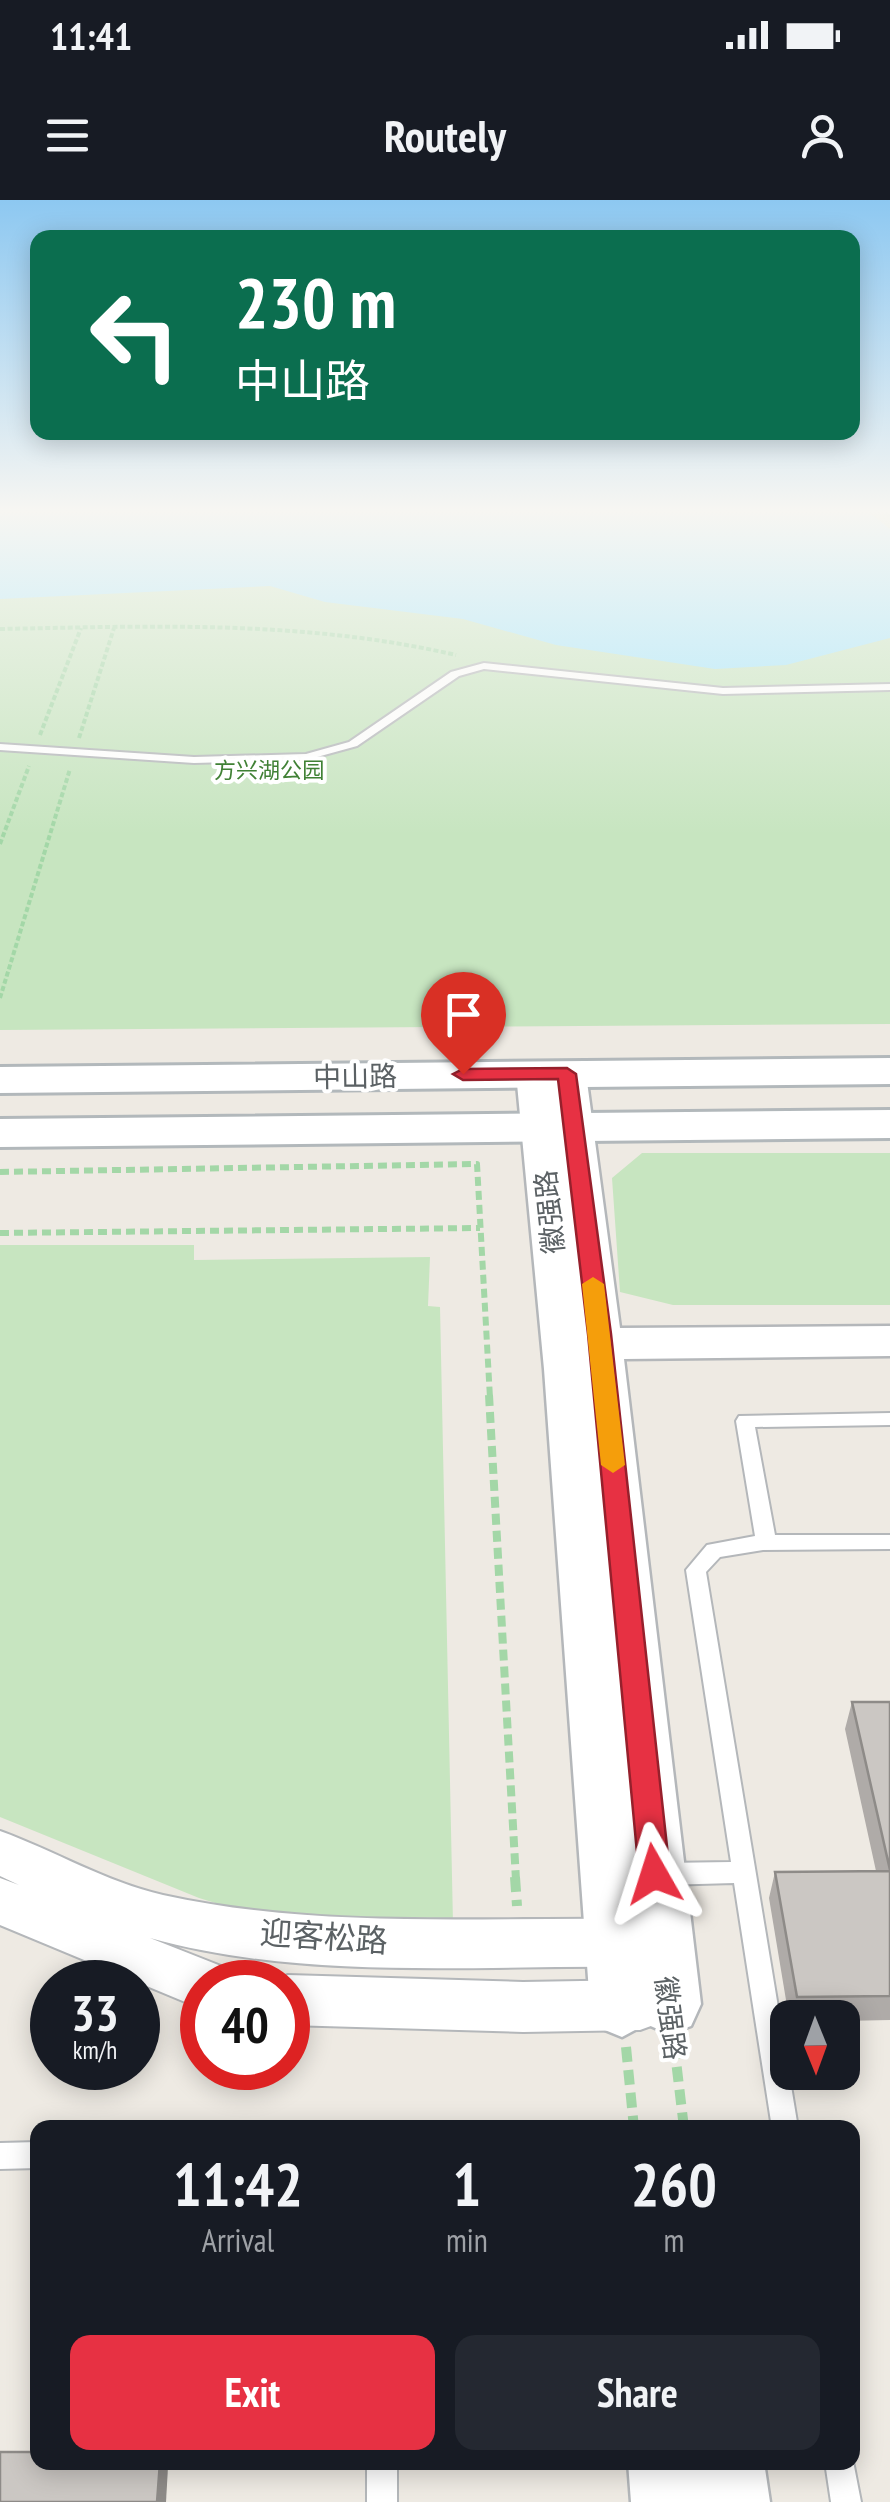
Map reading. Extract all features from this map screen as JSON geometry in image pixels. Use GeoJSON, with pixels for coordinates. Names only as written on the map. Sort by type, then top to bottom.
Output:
{"type":"FeatureCollection","features":[{"type":"Feature","properties":{"kind":"main road","name":"中山路"},"geometry":{"type":"LineString","coordinates":[[0,1080],[890,1071]]}},
{"type":"Feature","properties":{"kind":"main road","name":"中山路"},"geometry":{"type":"LineString","coordinates":[[0,1133],[890,1124]]}},
{"type":"Feature","properties":{"kind":"street","name":"徽强路"},"geometry":{"type":"LineString","coordinates":[[551,1074],[582,1344],[646,2005]]}},
{"type":"Feature","properties":{"kind":"street"},"geometry":{"type":"LineString","coordinates":[[582,1344],[890,1341]]}},
{"type":"Feature","properties":{"kind":"street","name":"迎客松路"},"geometry":{"type":"LineString","coordinates":[[0,1853],[161,1918],[271,1934],[378,1942],[638,1943]]}},
{"type":"Feature","properties":{"kind":"street"},"geometry":{"type":"LineString","coordinates":[[0,1902],[180,1978]]}},
{"type":"Feature","properties":{"kind":"street"},"geometry":{"type":"LineString","coordinates":[[310,2000],[646,2005]]}},
{"type":"Feature","properties":{"kind":"street"},"geometry":{"type":"LineString","coordinates":[[667,2470],[670,2502]]}},
{"type":"Feature","properties":{"kind":"street"},"geometry":{"type":"LineString","coordinates":[[727,2470],[731,2502]]}},
{"type":"Feature","properties":{"kind":"lane"},"geometry":{"type":"LineString","coordinates":[[0,748],[74,755],[266,760],[338,752],[455,674],[495,666],[620,684],[724,691],[890,687]]}},
{"type":"Feature","properties":{"kind":"lane"},"geometry":{"type":"LineString","coordinates":[[764,1543],[746,1420],[890,1419]]}},
{"type":"Feature","properties":{"kind":"lane"},"geometry":{"type":"LineString","coordinates":[[784,2120],[696,1570],[714,1550],[764,1543],[890,1542]]}},
{"type":"Feature","properties":{"kind":"lane"},"geometry":{"type":"LineString","coordinates":[[631,1874],[744,1872]]}},
{"type":"Feature","properties":{"kind":"lane"},"geometry":{"type":"LineString","coordinates":[[0,2156],[30,2155]]}},
{"type":"Feature","properties":{"kind":"lane"},"geometry":{"type":"LineString","coordinates":[[382,2470],[382,2502]]}},
{"type":"Feature","properties":{"kind":"lane"},"geometry":{"type":"LineString","coordinates":[[841,2470],[846,2502]]}},
{"type":"Feature","properties":{"kind":"path"},"geometry":{"type":"LineString","coordinates":[[0,629],[214,622],[285,625],[416,644],[495,666]]}},
{"type":"Feature","properties":{"kind":"path"},"geometry":{"type":"LineString","coordinates":[[0,998],[114,628]]}},
{"type":"Feature","properties":{"kind":"path"},"geometry":{"type":"LineString","coordinates":[[0,1172],[477,1164],[520,1943]]}},
{"type":"Feature","properties":{"kind":"path"},"geometry":{"type":"LineString","coordinates":[[0,1233],[480,1228]]}},
{"type":"Feature","properties":{"kind":"path","name":"徽强路"},"geometry":{"type":"LineString","coordinates":[[635,2120],[646,2005]]}},
{"type":"Feature","properties":{"kind":"path","name":"徽强路"},"geometry":{"type":"LineString","coordinates":[[646,2005],[682,2120]]}},
{"type":"Feature","properties":{"kind":"green space","name":"方兴湖公园"},"geometry":{"type":"Polygon","coordinates":[[[0,620],[890,620],[890,1024],[0,1030],[0,620]]]}},
{"type":"Feature","properties":{"kind":"green space"},"geometry":{"type":"Polygon","coordinates":[[[642,1153],[890,1153],[890,1305],[673,1305],[620,1292],[612,1178],[642,1153]]]}},
{"type":"Feature","properties":{"kind":"green space"},"geometry":{"type":"Polygon","coordinates":[[[0,1245],[194,1245],[194,1260],[430,1257],[428,1306],[440,1307],[453,1924],[264,1918],[199,1898],[0,1817],[0,1245]]]}},
{"type":"Feature","properties":{"kind":"water"},"geometry":{"type":"Polygon","coordinates":[[[468,620],[890,620],[890,638],[786,665],[715,669],[556,645],[468,620]]]}},
{"type":"Feature","properties":{"kind":"building"},"geometry":{"type":"Polygon","coordinates":[[[852,1702],[890,1702],[890,1870],[852,1702]]]}},
{"type":"Feature","properties":{"kind":"building"},"geometry":{"type":"Polygon","coordinates":[[[890,1871],[890,1996],[797,1997],[775,1872],[890,1871]]]}},
{"type":"Feature","properties":{"kind":"building"},"geometry":{"type":"Polygon","coordinates":[[[0,2452],[30,2452],[30,2470],[159,2470],[157,2502],[0,2502],[0,2452]]]}},
{"type":"Feature","properties":{"kind":"slow traffic"},"geometry":{"type":"LineString","coordinates":[[593,1284],[613,1465]]}},
{"type":"Feature","properties":{"kind":"route"},"geometry":{"type":"LineString","coordinates":[[463,1074],[567,1074],[599,1334],[654,1874]]}}]}
